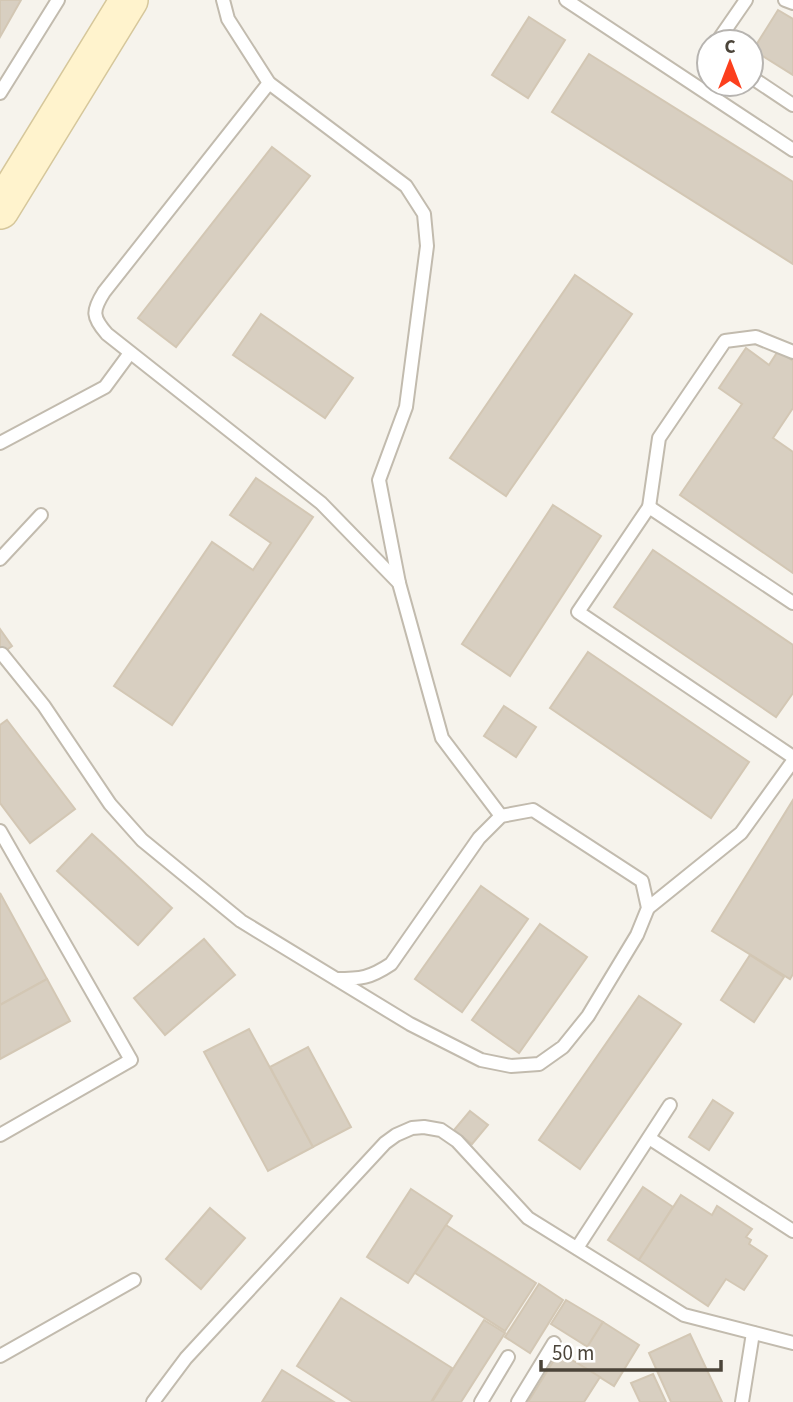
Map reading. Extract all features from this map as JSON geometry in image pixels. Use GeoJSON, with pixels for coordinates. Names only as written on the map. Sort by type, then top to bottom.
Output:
{"type":"FeatureCollection","features":[{"type":"Feature","properties":{"kind":"street"},"geometry":{"type":"LineString","coordinates":[[0,210],[129,0]]}},
{"type":"Feature","properties":{"kind":"lane"},"geometry":{"type":"LineString","coordinates":[[0,93],[58,0]]}},
{"type":"Feature","properties":{"kind":"lane"},"geometry":{"type":"LineString","coordinates":[[223,0],[228,19],[269,83],[406,186],[424,214],[426,246],[405,407],[379,480],[399,583],[442,738],[501,816]]}},
{"type":"Feature","properties":{"kind":"lane"},"geometry":{"type":"LineString","coordinates":[[566,0],[793,150]]}},
{"type":"Feature","properties":{"kind":"lane"},"geometry":{"type":"LineString","coordinates":[[727,28],[746,0]]}},
{"type":"Feature","properties":{"kind":"lane"},"geometry":{"type":"LineString","coordinates":[[785,0],[793,3]]}},
{"type":"Feature","properties":{"kind":"lane"},"geometry":{"type":"LineString","coordinates":[[269,83],[104,292],[95,306],[96,322],[130,353],[321,503],[399,583]]}},
{"type":"Feature","properties":{"kind":"lane"},"geometry":{"type":"LineString","coordinates":[[765,86],[793,105]]}},
{"type":"Feature","properties":{"kind":"lane"},"geometry":{"type":"LineString","coordinates":[[2,654],[44,706],[110,804],[142,839],[241,921],[410,1024],[481,1060],[511,1066],[539,1063],[563,1047],[588,1016],[637,935],[648,908],[741,834],[793,759],[578,612],[649,506],[659,438],[725,341],[756,337],[793,352]]}},
{"type":"Feature","properties":{"kind":"lane"},"geometry":{"type":"LineString","coordinates":[[0,443],[105,387],[130,353]]}},
{"type":"Feature","properties":{"kind":"lane"},"geometry":{"type":"LineString","coordinates":[[649,506],[793,603]]}},
{"type":"Feature","properties":{"kind":"lane"},"geometry":{"type":"LineString","coordinates":[[0,559],[41,515]]}},
{"type":"Feature","properties":{"kind":"lane"},"geometry":{"type":"LineString","coordinates":[[336,979],[360,979],[378,973],[391,964],[479,838],[501,816],[533,810],[642,881],[648,908]]}},
{"type":"Feature","properties":{"kind":"lane"},"geometry":{"type":"LineString","coordinates":[[0,831],[131,1060],[0,1135]]}},
{"type":"Feature","properties":{"kind":"lane"},"geometry":{"type":"LineString","coordinates":[[577,1248],[670,1105]]}},
{"type":"Feature","properties":{"kind":"lane"},"geometry":{"type":"LineString","coordinates":[[153,1402],[186,1358],[385,1143],[412,1128],[441,1130],[457,1141],[528,1218],[684,1315],[793,1343]]}},
{"type":"Feature","properties":{"kind":"lane"},"geometry":{"type":"LineString","coordinates":[[649,1138],[793,1231]]}},
{"type":"Feature","properties":{"kind":"lane"},"geometry":{"type":"LineString","coordinates":[[0,1356],[134,1280]]}},
{"type":"Feature","properties":{"kind":"lane"},"geometry":{"type":"LineString","coordinates":[[742,1402],[753,1333]]}},
{"type":"Feature","properties":{"kind":"lane"},"geometry":{"type":"LineString","coordinates":[[518,1402],[554,1343]]}},
{"type":"Feature","properties":{"kind":"lane"},"geometry":{"type":"LineString","coordinates":[[481,1402],[508,1357]]}},
{"type":"Feature","properties":{"kind":"building"},"geometry":{"type":"Polygon","coordinates":[[[0,0],[21,0],[0,37],[0,0]]]}},
{"type":"Feature","properties":{"kind":"building"},"geometry":{"type":"Polygon","coordinates":[[[778,10],[793,19],[793,75],[765,58],[765,31],[778,10]]]}},
{"type":"Feature","properties":{"kind":"building"},"geometry":{"type":"Polygon","coordinates":[[[529,17],[565,40],[528,98],[492,75],[529,17]]]}},
{"type":"Feature","properties":{"kind":"building"},"geometry":{"type":"Polygon","coordinates":[[[589,54],[793,182],[793,264],[552,112],[589,54]]]}},
{"type":"Feature","properties":{"kind":"building"},"geometry":{"type":"Polygon","coordinates":[[[272,147],[310,176],[176,347],[138,318],[272,147]]]}},
{"type":"Feature","properties":{"kind":"building"},"geometry":{"type":"Polygon","coordinates":[[[575,275],[632,314],[506,496],[450,458],[575,275]]]}},
{"type":"Feature","properties":{"kind":"building"},"geometry":{"type":"Polygon","coordinates":[[[261,314],[353,378],[325,418],[233,355],[261,314]]]}},
{"type":"Feature","properties":{"kind":"building"},"geometry":{"type":"Polygon","coordinates":[[[746,348],[769,365],[778,351],[793,361],[793,408],[773,438],[793,452],[793,573],[680,495],[742,404],[719,388],[746,348]]]}},
{"type":"Feature","properties":{"kind":"building"},"geometry":{"type":"Polygon","coordinates":[[[256,478],[313,517],[172,725],[114,686],[212,542],[253,570],[271,543],[230,515],[256,478]]]}},
{"type":"Feature","properties":{"kind":"building"},"geometry":{"type":"Polygon","coordinates":[[[553,505],[601,536],[510,676],[462,644],[553,505]]]}},
{"type":"Feature","properties":{"kind":"building"},"geometry":{"type":"Polygon","coordinates":[[[653,550],[793,645],[793,693],[776,717],[614,607],[653,550]]]}},
{"type":"Feature","properties":{"kind":"building"},"geometry":{"type":"Polygon","coordinates":[[[0,629],[12,646],[0,655],[0,629]]]}},
{"type":"Feature","properties":{"kind":"building"},"geometry":{"type":"Polygon","coordinates":[[[588,652],[749,762],[711,818],[550,708],[588,652]]]}},
{"type":"Feature","properties":{"kind":"building"},"geometry":{"type":"Polygon","coordinates":[[[504,706],[536,727],[516,757],[484,736],[504,706]]]}},
{"type":"Feature","properties":{"kind":"building"},"geometry":{"type":"Polygon","coordinates":[[[7,720],[75,809],[30,843],[0,803],[0,725],[7,720]]]}},
{"type":"Feature","properties":{"kind":"building"},"geometry":{"type":"Polygon","coordinates":[[[793,800],[793,974],[790,979],[712,931],[793,800]]]}},
{"type":"Feature","properties":{"kind":"building"},"geometry":{"type":"Polygon","coordinates":[[[92,834],[172,908],[138,945],[57,871],[92,834]]]}},
{"type":"Feature","properties":{"kind":"building"},"geometry":{"type":"Polygon","coordinates":[[[481,886],[528,919],[462,1012],[415,979],[481,886]]]}},
{"type":"Feature","properties":{"kind":"building"},"geometry":{"type":"Polygon","coordinates":[[[0,893],[47,979],[0,1005],[0,893]]]}},
{"type":"Feature","properties":{"kind":"building"},"geometry":{"type":"Polygon","coordinates":[[[540,924],[587,957],[519,1053],[472,1020],[540,924]]]}},
{"type":"Feature","properties":{"kind":"building"},"geometry":{"type":"Polygon","coordinates":[[[204,939],[235,975],[165,1035],[134,998],[204,939]]]}},
{"type":"Feature","properties":{"kind":"building"},"geometry":{"type":"Polygon","coordinates":[[[750,955],[784,977],[754,1022],[721,1000],[750,955]]]}},
{"type":"Feature","properties":{"kind":"building"},"geometry":{"type":"Polygon","coordinates":[[[47,979],[70,1021],[0,1059],[0,1005],[47,979]]]}},
{"type":"Feature","properties":{"kind":"building"},"geometry":{"type":"Polygon","coordinates":[[[639,996],[681,1024],[580,1169],[539,1140],[639,996]]]}},
{"type":"Feature","properties":{"kind":"building"},"geometry":{"type":"Polygon","coordinates":[[[249,1029],[313,1147],[268,1171],[204,1052],[249,1029]]]}},
{"type":"Feature","properties":{"kind":"building"},"geometry":{"type":"Polygon","coordinates":[[[308,1047],[351,1127],[313,1147],[270,1067],[308,1047]]]}},
{"type":"Feature","properties":{"kind":"building"},"geometry":{"type":"Polygon","coordinates":[[[713,1100],[733,1113],[709,1150],[689,1137],[713,1100]]]}},
{"type":"Feature","properties":{"kind":"building"},"geometry":{"type":"Polygon","coordinates":[[[470,1111],[488,1125],[472,1144],[454,1130],[470,1111]]]}},
{"type":"Feature","properties":{"kind":"building"},"geometry":{"type":"Polygon","coordinates":[[[643,1187],[673,1207],[639,1260],[608,1240],[643,1187]]]}},
{"type":"Feature","properties":{"kind":"building"},"geometry":{"type":"Polygon","coordinates":[[[411,1189],[452,1216],[408,1283],[367,1257],[411,1189]]]}},
{"type":"Feature","properties":{"kind":"building"},"geometry":{"type":"Polygon","coordinates":[[[681,1195],[712,1215],[717,1206],[752,1229],[746,1237],[751,1240],[749,1244],[767,1256],[744,1290],[726,1279],[708,1306],[639,1260],[681,1195]]]}},
{"type":"Feature","properties":{"kind":"building"},"geometry":{"type":"Polygon","coordinates":[[[210,1208],[245,1238],[201,1289],[166,1259],[210,1208]]]}},
{"type":"Feature","properties":{"kind":"building"},"geometry":{"type":"Polygon","coordinates":[[[446,1225],[536,1283],[505,1331],[415,1273],[446,1225]]]}},
{"type":"Feature","properties":{"kind":"building"},"geometry":{"type":"Polygon","coordinates":[[[539,1284],[563,1300],[530,1353],[505,1337],[539,1284]]]}},
{"type":"Feature","properties":{"kind":"building"},"geometry":{"type":"Polygon","coordinates":[[[341,1298],[452,1368],[431,1402],[353,1402],[297,1366],[341,1298]]]}},
{"type":"Feature","properties":{"kind":"building"},"geometry":{"type":"Polygon","coordinates":[[[566,1300],[603,1322],[588,1347],[551,1324],[566,1300]]]}},
{"type":"Feature","properties":{"kind":"building"},"geometry":{"type":"Polygon","coordinates":[[[484,1320],[505,1333],[461,1402],[432,1402],[484,1320]]]}},
{"type":"Feature","properties":{"kind":"building"},"geometry":{"type":"Polygon","coordinates":[[[603,1322],[639,1345],[614,1386],[577,1363],[603,1322]]]}},
{"type":"Feature","properties":{"kind":"building"},"geometry":{"type":"Polygon","coordinates":[[[690,1334],[722,1402],[671,1402],[649,1353],[690,1334]]]}},
{"type":"Feature","properties":{"kind":"building"},"geometry":{"type":"Polygon","coordinates":[[[559,1352],[600,1377],[584,1402],[528,1402],[559,1352]]]}},
{"type":"Feature","properties":{"kind":"building"},"geometry":{"type":"Polygon","coordinates":[[[282,1370],[334,1402],[262,1402],[282,1370]]]}},
{"type":"Feature","properties":{"kind":"building"},"geometry":{"type":"Polygon","coordinates":[[[653,1374],[666,1402],[640,1402],[631,1383],[653,1374]]]}}]}
